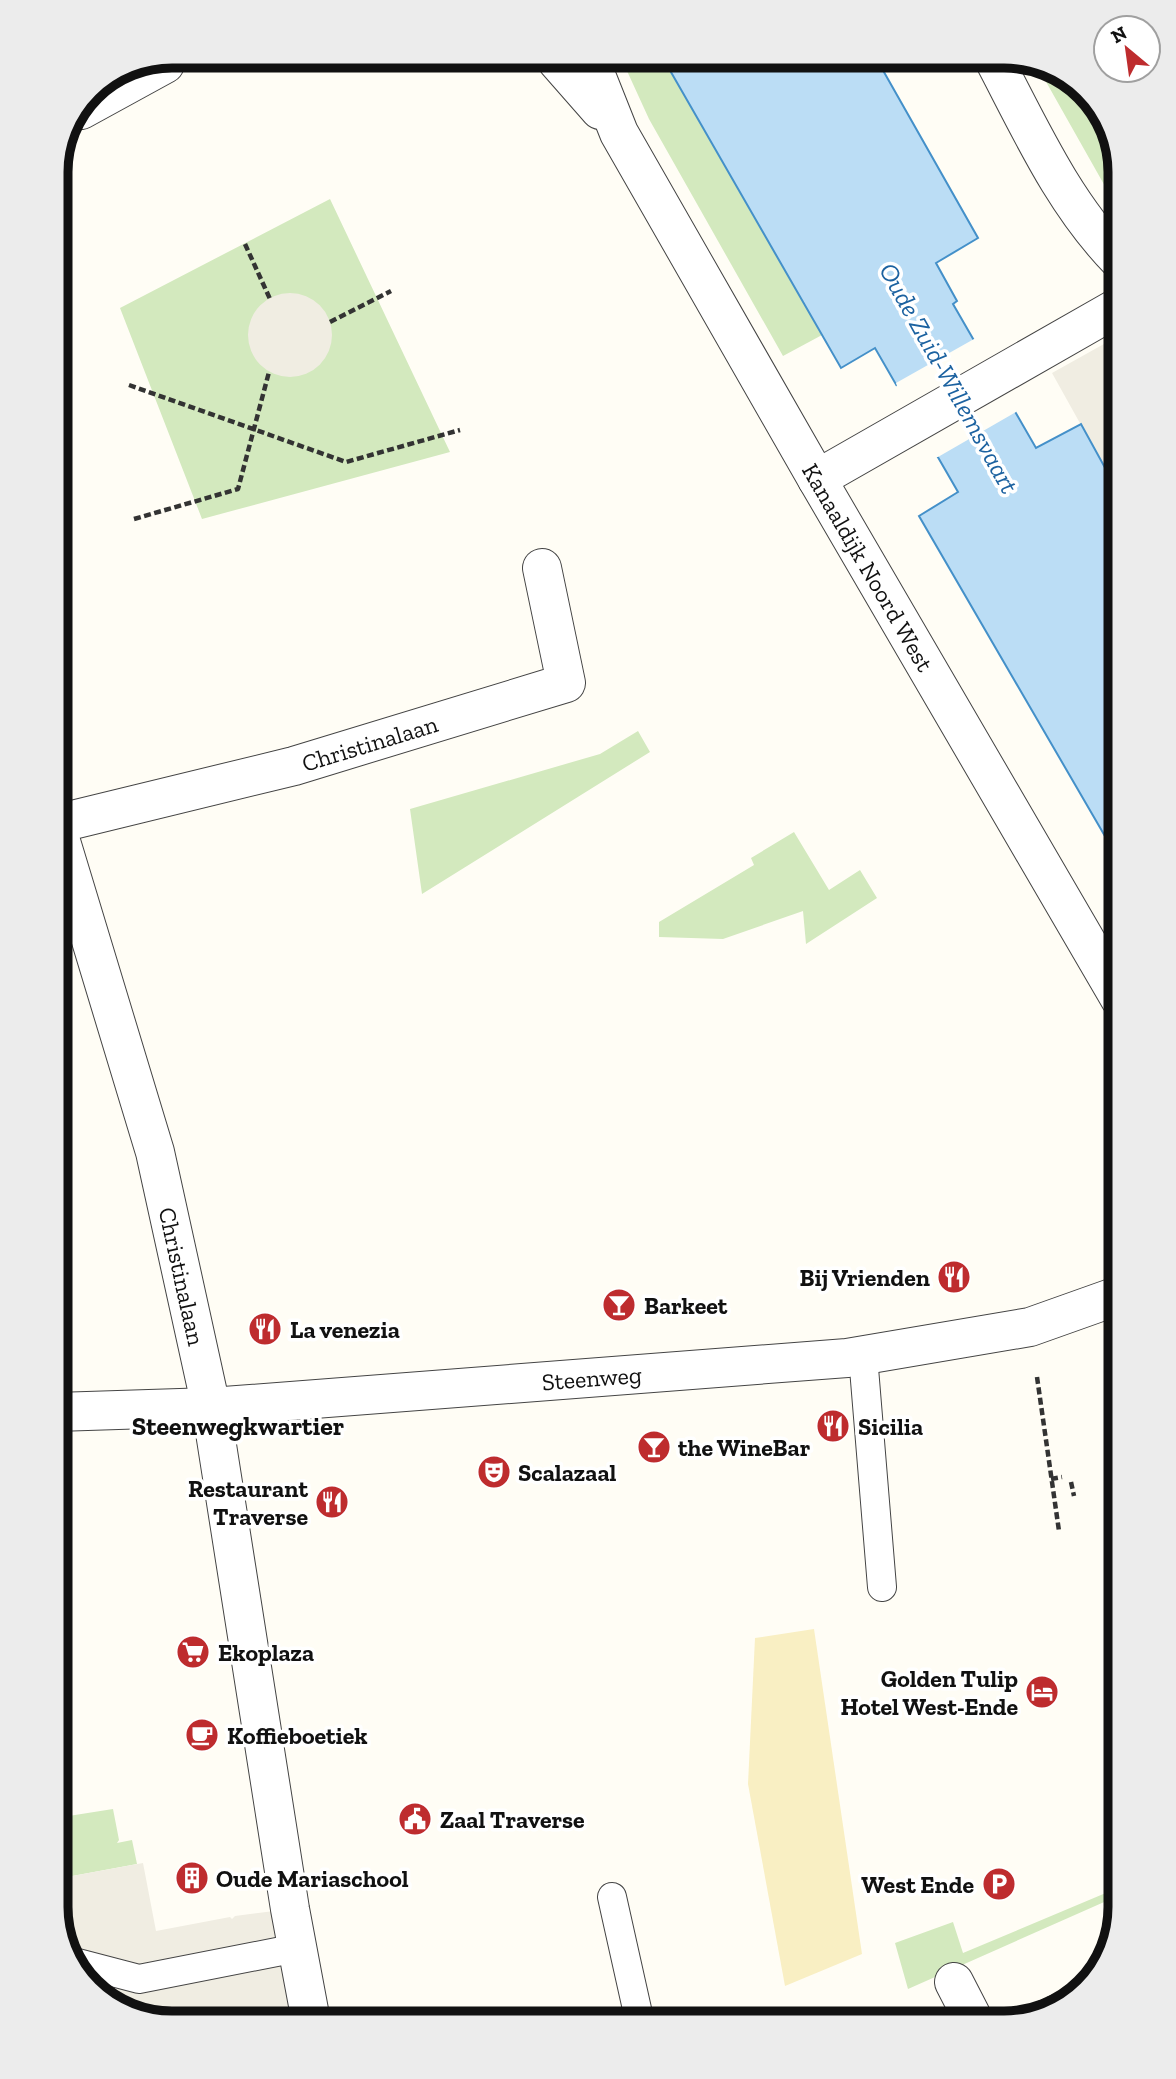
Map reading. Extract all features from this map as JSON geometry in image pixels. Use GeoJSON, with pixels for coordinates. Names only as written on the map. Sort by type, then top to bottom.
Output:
{"type":"FeatureCollection","features":[{"type":"Feature","properties":{"kind":"street","name":"Kanaaldijk Noord West"},"geometry":{"type":"LineString","coordinates":[[563,68],[619,133]]}},
{"type":"Feature","properties":{"kind":"street","name":"Kanaaldijk Noord West"},"geometry":{"type":"LineString","coordinates":[[593,68],[619,133],[1108,978]]}},
{"type":"Feature","properties":{"kind":"street"},"geometry":{"type":"LineString","coordinates":[[998,68],[1066,194],[1108,249]]}},
{"type":"Feature","properties":{"kind":"street"},"geometry":{"type":"LineString","coordinates":[[97,101],[154,70]]}},
{"type":"Feature","properties":{"kind":"street"},"geometry":{"type":"LineString","coordinates":[[817,479],[1108,313]]}},
{"type":"Feature","properties":{"kind":"street","name":"Christinalaan"},"geometry":{"type":"LineString","coordinates":[[68,821],[295,766],[566,682],[542,568]]}},
{"type":"Feature","properties":{"kind":"street","name":"Christinalaan"},"geometry":{"type":"LineString","coordinates":[[68,864],[155,1152],[211,1407],[309,2011]]}},
{"type":"Feature","properties":{"kind":"street","name":"Steenweg"},"geometry":{"type":"LineString","coordinates":[[68,1412],[211,1407],[863,1356],[1030,1327],[1108,1299]]}},
{"type":"Feature","properties":{"kind":"lane"},"geometry":{"type":"LineString","coordinates":[[863,1356],[882,1587]]}},
{"type":"Feature","properties":{"kind":"lane"},"geometry":{"type":"LineString","coordinates":[[612,1898],[637,2011]]}},
{"type":"Feature","properties":{"kind":"lane"},"geometry":{"type":"LineString","coordinates":[[87,1965],[139,1979],[297,1948]]}},
{"type":"Feature","properties":{"kind":"path"},"geometry":{"type":"LineString","coordinates":[[245,244],[270,299]]}},
{"type":"Feature","properties":{"kind":"path"},"geometry":{"type":"LineString","coordinates":[[330,322],[391,291]]}},
{"type":"Feature","properties":{"kind":"path"},"geometry":{"type":"LineString","coordinates":[[134,519],[238,489],[269,372]]}},
{"type":"Feature","properties":{"kind":"path"},"geometry":{"type":"LineString","coordinates":[[129,385],[346,462],[460,430]]}},
{"type":"Feature","properties":{"kind":"path"},"geometry":{"type":"LineString","coordinates":[[1030,1327],[1059,1531]]}},
{"type":"Feature","properties":{"kind":"path"},"geometry":{"type":"LineString","coordinates":[[1051,1479],[1062,1477]]}},
{"type":"Feature","properties":{"kind":"path"},"geometry":{"type":"LineString","coordinates":[[1071,1482],[1074,1496]]}},
{"type":"Feature","properties":{"kind":"path"},"geometry":{"type":"LineString","coordinates":[[1027,2008],[1063,1992]]}},
{"type":"Feature","properties":{"kind":"green space"},"geometry":{"type":"Polygon","coordinates":[[[626,68],[669,68],[822,335],[783,356],[649,119],[626,68]]]}},
{"type":"Feature","properties":{"kind":"green space"},"geometry":{"type":"Polygon","coordinates":[[[1043,76],[1062,86],[1094,120],[1106,152],[1108,190],[1043,76]]]}},
{"type":"Feature","properties":{"kind":"green space"},"geometry":{"type":"Polygon","coordinates":[[[330,199],[450,452],[202,519],[120,308],[330,199]]]}},
{"type":"Feature","properties":{"kind":"green space"},"geometry":{"type":"Polygon","coordinates":[[[638,731],[650,752],[422,894],[410,809],[600,754],[638,731]]]}},
{"type":"Feature","properties":{"kind":"green space"},"geometry":{"type":"Polygon","coordinates":[[[794,832],[829,890],[860,870],[877,898],[806,944],[803,911],[723,939],[659,937],[659,922],[754,865],[751,858],[794,832]]]}},
{"type":"Feature","properties":{"kind":"green space"},"geometry":{"type":"Polygon","coordinates":[[[113,1809],[119,1840],[117,1843],[132,1840],[137,1864],[68,1877],[68,1816],[113,1809]]]}},
{"type":"Feature","properties":{"kind":"green space"},"geometry":{"type":"Polygon","coordinates":[[[1108,1892],[1108,1900],[908,1989],[895,1943],[953,1922],[963,1953],[1108,1892]]]}},
{"type":"Feature","properties":{"kind":"sand"},"geometry":{"type":"Polygon","coordinates":[[[814,1629],[862,1954],[785,1986],[748,1784],[755,1638],[814,1629]]]}},
{"type":"Feature","properties":{"kind":"shaded area"},"geometry":{"type":"Polygon","coordinates":[[[290,293],[306,296],[320,305],[329,319],[332,335],[329,351],[320,365],[306,374],[290,377],[274,374],[260,365],[251,351],[248,335],[251,319],[260,305],[274,296],[290,293]]]}},
{"type":"Feature","properties":{"kind":"shaded area"},"geometry":{"type":"Polygon","coordinates":[[[1108,342],[1108,473],[1052,373],[1108,342]]]}},
{"type":"Feature","properties":{"kind":"shaded area"},"geometry":{"type":"Polygon","coordinates":[[[143,1863],[156,1931],[290,1909],[309,2011],[165,2011],[126,2000],[104,1985],[90,1970],[76,1947],[70,1927],[68,1877],[143,1863]]]}},
{"type":"Feature","properties":{"kind":"water","name":"Oude Zuid-Willemsvaart"},"geometry":{"type":"Polygon","coordinates":[[[669,68],[882,68],[978,238],[936,263],[957,301],[953,304],[1036,448],[1081,424],[1108,473],[1108,841],[919,516],[958,492],[875,348],[841,368],[669,68]]]}},
{"type":"Feature","properties":{"kind":"pier"},"geometry":{"type":"Polygon","coordinates":[[[977,339],[1017,409],[1016,412],[934,457],[894,387],[897,386],[896,383],[977,339]]]}},
{"type":"Feature","properties":{"kind":"place","name":"Bij Vrienden"},"geometry":{"type":"Point","coordinates":[954,1277]}},
{"type":"Feature","properties":{"kind":"place","name":"Barkeet"},"geometry":{"type":"Point","coordinates":[619,1305]}},
{"type":"Feature","properties":{"kind":"place","name":"La venezia"},"geometry":{"type":"Point","coordinates":[265,1329]}},
{"type":"Feature","properties":{"kind":"place","name":"Sicilia"},"geometry":{"type":"Point","coordinates":[833,1426]}},
{"type":"Feature","properties":{"kind":"place","name":"the WineBar"},"geometry":{"type":"Point","coordinates":[654,1447]}},
{"type":"Feature","properties":{"kind":"place","name":"Scalazaal"},"geometry":{"type":"Point","coordinates":[494,1472]}},
{"type":"Feature","properties":{"kind":"place","name":"Restaurant Traverse"},"geometry":{"type":"Point","coordinates":[332,1502]}},
{"type":"Feature","properties":{"kind":"place","name":"Ekoplaza"},"geometry":{"type":"Point","coordinates":[193,1652]}},
{"type":"Feature","properties":{"kind":"place","name":"Golden Tulip Hotel West-Ende"},"geometry":{"type":"Point","coordinates":[1042,1692]}},
{"type":"Feature","properties":{"kind":"place","name":"Koffieboetiek"},"geometry":{"type":"Point","coordinates":[202,1735]}},
{"type":"Feature","properties":{"kind":"place","name":"Zaal Traverse"},"geometry":{"type":"Point","coordinates":[415,1819]}},
{"type":"Feature","properties":{"kind":"place","name":"Oude Mariaschool"},"geometry":{"type":"Point","coordinates":[192,1878]}},
{"type":"Feature","properties":{"kind":"place","name":"West Ende"},"geometry":{"type":"Point","coordinates":[999,1884]}},
{"type":"Feature","properties":{"kind":"district","name":"Steenwegkwartier"},"geometry":{"type":"Point","coordinates":[238,1426]}}]}
